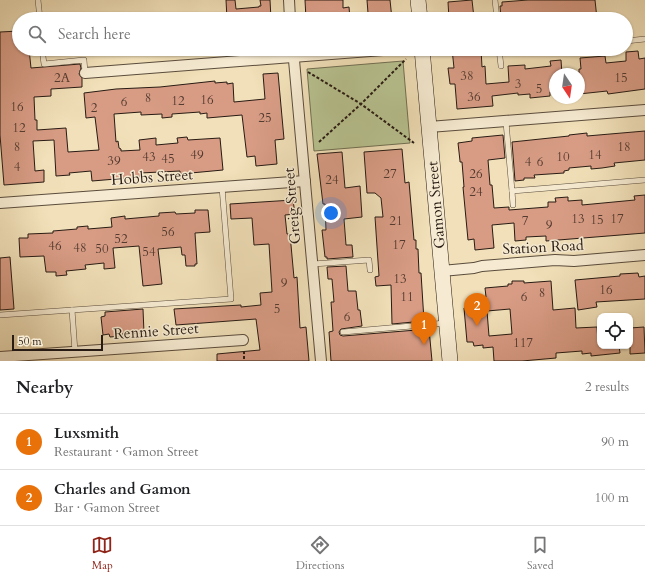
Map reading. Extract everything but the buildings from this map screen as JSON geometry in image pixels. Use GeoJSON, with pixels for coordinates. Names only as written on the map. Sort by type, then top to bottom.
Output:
{"type":"FeatureCollection","features":[{"type":"Feature","properties":{"kind":"street"},"geometry":{"type":"LineString","coordinates":[[289,0],[290,12]]}},
{"type":"Feature","properties":{"kind":"street"},"geometry":{"type":"LineString","coordinates":[[418,0],[419,12]]}},
{"type":"Feature","properties":{"kind":"street"},"geometry":{"type":"LineString","coordinates":[[85,73],[262,56]]}},
{"type":"Feature","properties":{"kind":"street","name":"Greig Street"},"geometry":{"type":"LineString","coordinates":[[293,56],[306,181],[321,361]]}},
{"type":"Feature","properties":{"kind":"street","name":"Gamon Street"},"geometry":{"type":"LineString","coordinates":[[423,56],[450,361]]}},
{"type":"Feature","properties":{"kind":"street"},"geometry":{"type":"LineString","coordinates":[[429,127],[645,110]]}},
{"type":"Feature","properties":{"kind":"street","name":"Hobbs Street"},"geometry":{"type":"LineString","coordinates":[[0,203],[306,181]]}},
{"type":"Feature","properties":{"kind":"street","name":"Station Road"},"geometry":{"type":"LineString","coordinates":[[442,271],[554,260],[645,255]]}},
{"type":"Feature","properties":{"kind":"street","name":"Rennie Street"},"geometry":{"type":"LineString","coordinates":[[0,357],[73,355],[243,340]]}},
{"type":"Feature","properties":{"kind":"lane"},"geometry":{"type":"LineString","coordinates":[[38,0],[39,12]]}},
{"type":"Feature","properties":{"kind":"lane"},"geometry":{"type":"LineString","coordinates":[[495,0],[496,12]]}},
{"type":"Feature","properties":{"kind":"lane"},"geometry":{"type":"LineString","coordinates":[[633,40],[645,39]]}},
{"type":"Feature","properties":{"kind":"lane"},"geometry":{"type":"LineString","coordinates":[[43,56],[44,64],[84,60],[85,73]]}},
{"type":"Feature","properties":{"kind":"lane"},"geometry":{"type":"LineString","coordinates":[[500,56],[501,66]]}},
{"type":"Feature","properties":{"kind":"lane"},"geometry":{"type":"LineString","coordinates":[[506,122],[513,205]]}},
{"type":"Feature","properties":{"kind":"lane"},"geometry":{"type":"LineString","coordinates":[[512,191],[645,180]]}},
{"type":"Feature","properties":{"kind":"lane"},"geometry":{"type":"LineString","coordinates":[[0,316],[231,299],[222,187]]}},
{"type":"Feature","properties":{"kind":"lane"},"geometry":{"type":"LineString","coordinates":[[313,264],[369,260],[370,270]]}},
{"type":"Feature","properties":{"kind":"lane"},"geometry":{"type":"LineString","coordinates":[[72,310],[73,355]]}},
{"type":"Feature","properties":{"kind":"lane"},"geometry":{"type":"LineString","coordinates":[[343,332],[447,323]]}},
{"type":"Feature","properties":{"kind":"path"},"geometry":{"type":"LineString","coordinates":[[319,142],[361,104],[406,59]]}},
{"type":"Feature","properties":{"kind":"path"},"geometry":{"type":"LineString","coordinates":[[308,72],[361,104],[414,143]]}},
{"type":"Feature","properties":{"kind":"green space"},"geometry":{"type":"Polygon","coordinates":[[[403,61],[410,143],[314,151],[307,69],[403,61]]]}},
{"type":"Feature","properties":{"kind":"place","name":"Charles and Gamon"},"geometry":{"type":"Point","coordinates":[477,326]}},
{"type":"Feature","properties":{"kind":"place","name":"Luxsmith"},"geometry":{"type":"Point","coordinates":[424,345]}}]}
